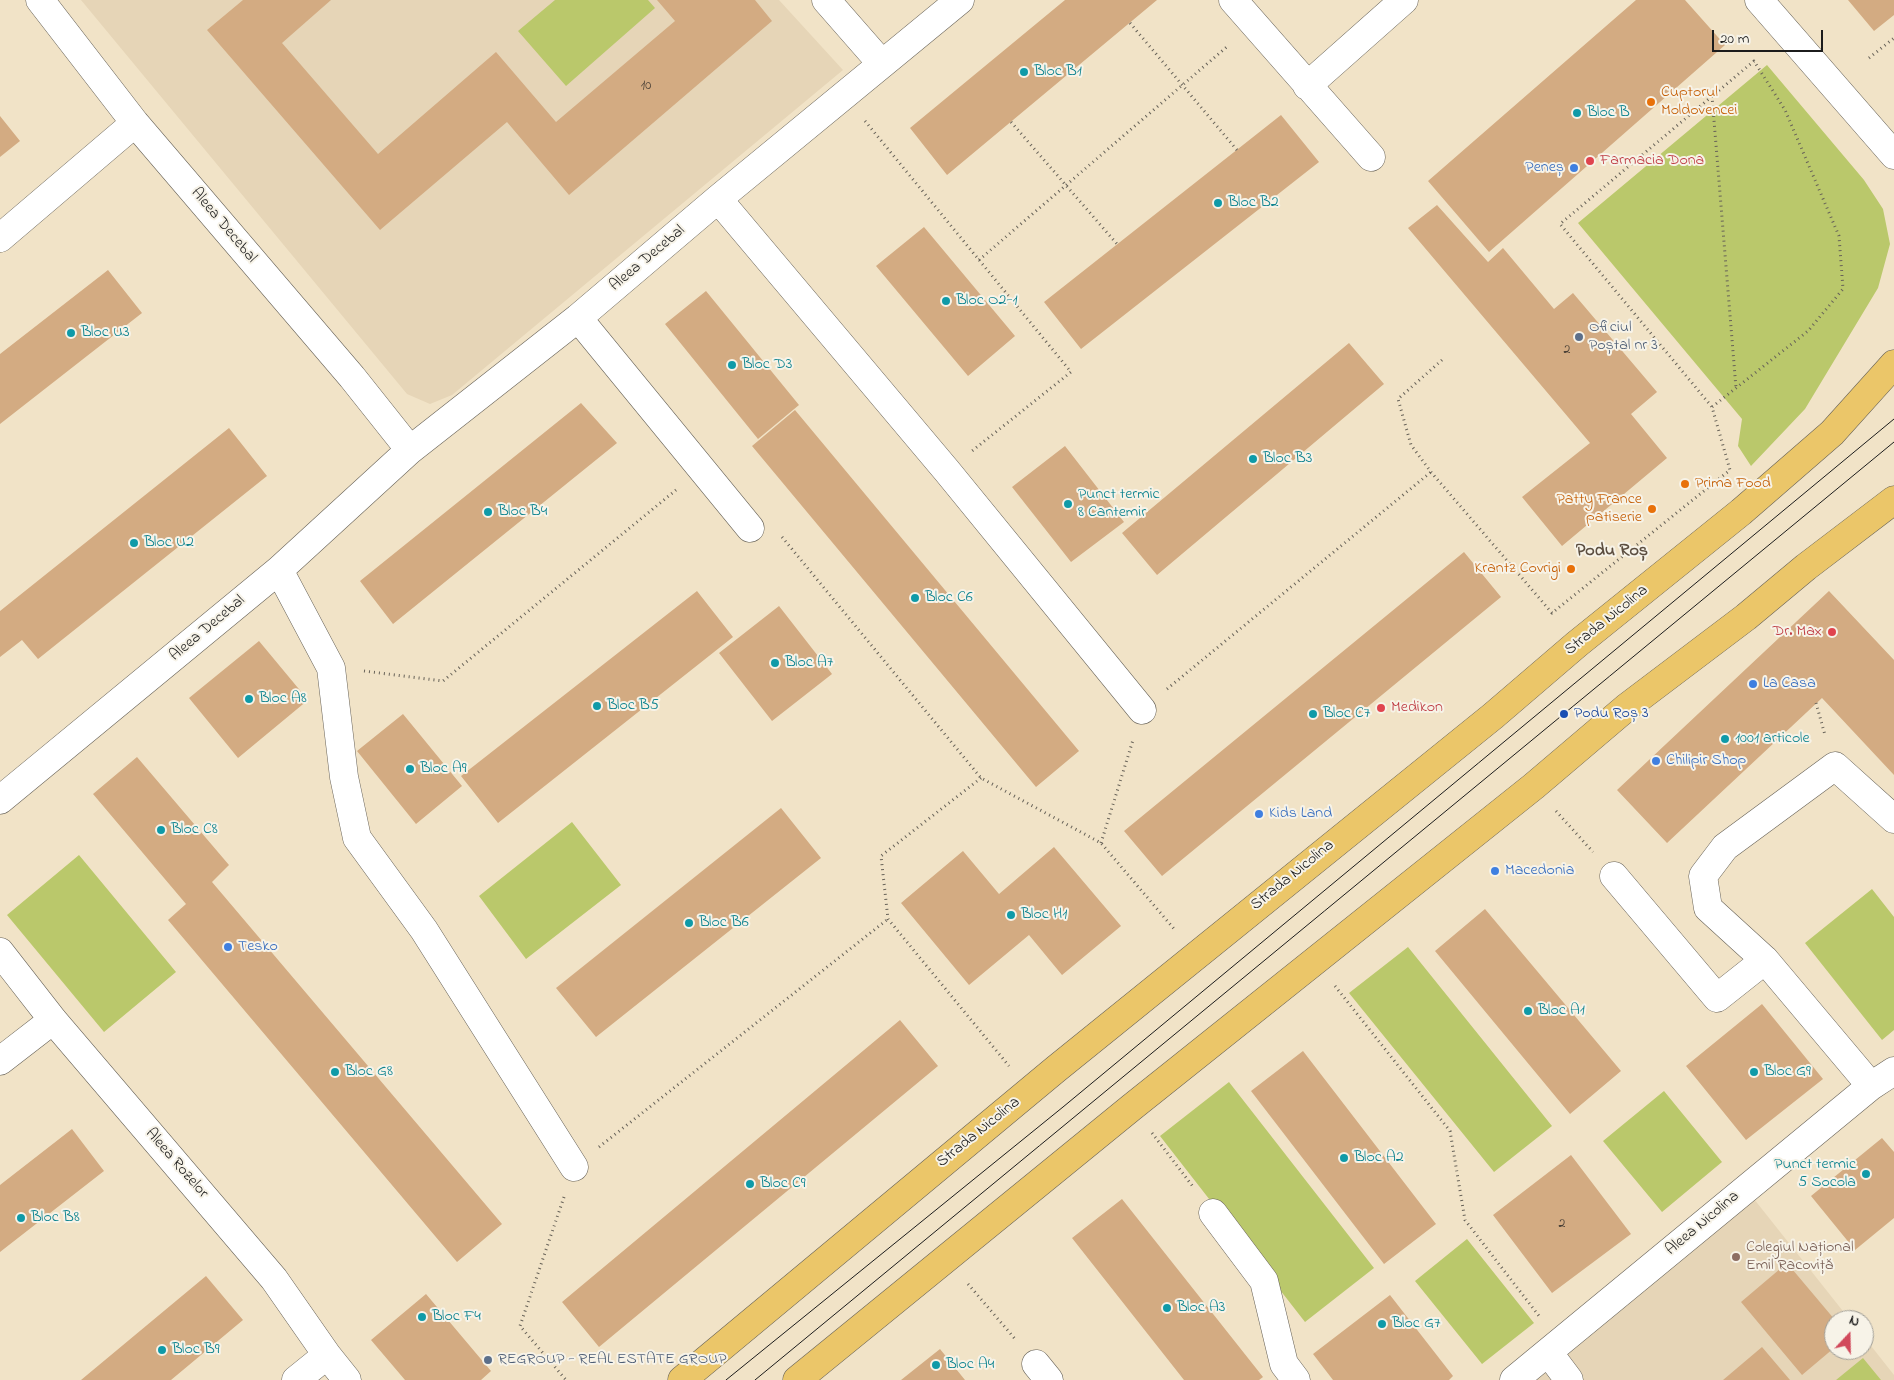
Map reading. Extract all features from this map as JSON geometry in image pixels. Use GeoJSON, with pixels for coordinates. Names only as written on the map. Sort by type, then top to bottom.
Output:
{"type":"FeatureCollection","features":[{"type":"Feature","properties":{"kind":"main road","name":"Strada Nicolina"},"geometry":{"type":"LineString","coordinates":[[682,1380],[1196,954],[1493,716],[1577,644],[1741,512],[1832,433],[1894,364]]}},
{"type":"Feature","properties":{"kind":"main road"},"geometry":{"type":"LineString","coordinates":[[797,1380],[1314,960],[1534,786],[1627,706],[1746,617],[1894,500]]}},
{"type":"Feature","properties":{"kind":"street","name":"Aleea Decebal"},"geometry":{"type":"LineString","coordinates":[[40,0],[135,123],[352,377],[410,450]]}},
{"type":"Feature","properties":{"kind":"street"},"geometry":{"type":"LineString","coordinates":[[826,0],[882,64]]}},
{"type":"Feature","properties":{"kind":"street","name":"Aleea Decebal"},"geometry":{"type":"LineString","coordinates":[[0,800],[279,570],[410,450],[578,318],[718,199],[960,0]]}},
{"type":"Feature","properties":{"kind":"street"},"geometry":{"type":"LineString","coordinates":[[1233,0],[1371,157]]}},
{"type":"Feature","properties":{"kind":"street"},"geometry":{"type":"LineString","coordinates":[[1307,86],[1404,0]]}},
{"type":"Feature","properties":{"kind":"street"},"geometry":{"type":"LineString","coordinates":[[1759,0],[1894,155]]}},
{"type":"Feature","properties":{"kind":"street"},"geometry":{"type":"LineString","coordinates":[[0,238],[135,123]]}},
{"type":"Feature","properties":{"kind":"street"},"geometry":{"type":"LineString","coordinates":[[718,199],[947,471],[1142,710]]}},
{"type":"Feature","properties":{"kind":"street"},"geometry":{"type":"LineString","coordinates":[[578,318],[750,528]]}},
{"type":"Feature","properties":{"kind":"street"},"geometry":{"type":"LineString","coordinates":[[279,570],[331,668],[344,777],[357,838],[424,930],[574,1167]]}},
{"type":"Feature","properties":{"kind":"street"},"geometry":{"type":"LineString","coordinates":[[1871,1086],[1765,960],[1708,908],[1703,876],[1725,847],[1834,766],[1894,819]]}},
{"type":"Feature","properties":{"kind":"street"},"geometry":{"type":"LineString","coordinates":[[1614,876],[1717,998],[1765,960]]}},
{"type":"Feature","properties":{"kind":"street","name":"Aleea Rozelor"},"geometry":{"type":"LineString","coordinates":[[0,952],[53,1020],[274,1279],[327,1355],[347,1380]]}},
{"type":"Feature","properties":{"kind":"street"},"geometry":{"type":"LineString","coordinates":[[0,1061],[53,1020]]}},
{"type":"Feature","properties":{"kind":"street","name":"Aleea Nicolina"},"geometry":{"type":"LineString","coordinates":[[1514,1380],[1871,1086],[1894,1071]]}},
{"type":"Feature","properties":{"kind":"street"},"geometry":{"type":"LineString","coordinates":[[1213,1213],[1264,1281],[1284,1364],[1296,1380]]}},
{"type":"Feature","properties":{"kind":"street"},"geometry":{"type":"LineString","coordinates":[[1554,1347],[1569,1380]]}},
{"type":"Feature","properties":{"kind":"street"},"geometry":{"type":"LineString","coordinates":[[296,1380],[327,1355]]}},
{"type":"Feature","properties":{"kind":"path"},"geometry":{"type":"LineString","coordinates":[[1130,23],[1184,84],[1238,150]]}},
{"type":"Feature","properties":{"kind":"path"},"geometry":{"type":"LineString","coordinates":[[979,260],[1254,24]]}},
{"type":"Feature","properties":{"kind":"path"},"geometry":{"type":"LineString","coordinates":[[1869,58],[1894,38]]}},
{"type":"Feature","properties":{"kind":"path"},"geometry":{"type":"LineString","coordinates":[[1442,360],[1398,399],[1410,445],[1552,613],[1730,470],[1712,407],[1560,224],[1754,61],[1786,110],[1839,236],[1843,289],[1808,331],[1712,407]]}},
{"type":"Feature","properties":{"kind":"path"},"geometry":{"type":"LineString","coordinates":[[844,96],[1070,372],[947,471]]}},
{"type":"Feature","properties":{"kind":"path"},"geometry":{"type":"LineString","coordinates":[[1712,96],[1736,388]]}},
{"type":"Feature","properties":{"kind":"path"},"geometry":{"type":"LineString","coordinates":[[1012,122],[1117,244]]}},
{"type":"Feature","properties":{"kind":"path"},"geometry":{"type":"LineString","coordinates":[[331,668],[443,681],[702,469]]}},
{"type":"Feature","properties":{"kind":"path"},"geometry":{"type":"LineString","coordinates":[[1101,843],[1142,710],[1431,472]]}},
{"type":"Feature","properties":{"kind":"path"},"geometry":{"type":"LineString","coordinates":[[750,528],[766,518],[981,778],[1101,843],[1196,954]]}},
{"type":"Feature","properties":{"kind":"path"},"geometry":{"type":"LineString","coordinates":[[981,778],[881,856],[888,919],[1030,1091]]}},
{"type":"Feature","properties":{"kind":"path"},"geometry":{"type":"LineString","coordinates":[[1534,786],[1614,876]]}},
{"type":"Feature","properties":{"kind":"path"},"geometry":{"type":"LineString","coordinates":[[566,1380],[520,1326],[574,1167],[888,919]]}},
{"type":"Feature","properties":{"kind":"path"},"geometry":{"type":"LineString","coordinates":[[1314,960],[1450,1131],[1465,1220],[1554,1347]]}},
{"type":"Feature","properties":{"kind":"path"},"geometry":{"type":"LineString","coordinates":[[1132,1107],[1213,1213]]}},
{"type":"Feature","properties":{"kind":"path"},"geometry":{"type":"LineString","coordinates":[[947,1258],[1042,1372]]}},
{"type":"Feature","properties":{"kind":"shaded area"},"geometry":{"type":"Polygon","coordinates":[[[81,0],[779,0],[843,70],[452,395],[430,404],[407,394],[81,0]]]}},
{"type":"Feature","properties":{"kind":"shaded area","name":"Colegiul Național Emil Racoviță"},"geometry":{"type":"Polygon","coordinates":[[[1750,1194],[1842,1310],[1824,1310],[1824,1360],[1874,1360],[1874,1350],[1894,1375],[1894,1380],[1518,1380],[1750,1194]]]}},
{"type":"Feature","properties":{"kind":"green space"},"geometry":{"type":"Polygon","coordinates":[[[555,0],[648,0],[655,8],[566,86],[518,31],[555,0]]]}},
{"type":"Feature","properties":{"kind":"green space"},"geometry":{"type":"Polygon","coordinates":[[[1767,65],[1864,180],[1883,209],[1890,244],[1878,288],[1805,409],[1751,466],[1738,446],[1742,419],[1578,223],[1767,65]]]}},
{"type":"Feature","properties":{"kind":"green space"},"geometry":{"type":"Polygon","coordinates":[[[572,822],[621,885],[526,959],[479,896],[572,822]]]}},
{"type":"Feature","properties":{"kind":"green space"},"geometry":{"type":"Polygon","coordinates":[[[79,855],[176,972],[104,1032],[7,915],[79,855]]]}},
{"type":"Feature","properties":{"kind":"green space"},"geometry":{"type":"Polygon","coordinates":[[[1872,889],[1894,917],[1894,1030],[1882,1040],[1805,943],[1872,889]]]}},
{"type":"Feature","properties":{"kind":"green space"},"geometry":{"type":"Polygon","coordinates":[[[1408,947],[1552,1126],[1494,1172],[1349,993],[1408,947]]]}},
{"type":"Feature","properties":{"kind":"green space"},"geometry":{"type":"Polygon","coordinates":[[[1229,1082],[1374,1268],[1305,1322],[1160,1136],[1229,1082]]]}},
{"type":"Feature","properties":{"kind":"green space"},"geometry":{"type":"Polygon","coordinates":[[[1664,1091],[1722,1162],[1662,1212],[1603,1141],[1664,1091]]]}},
{"type":"Feature","properties":{"kind":"green space"},"geometry":{"type":"Polygon","coordinates":[[[1467,1239],[1534,1323],[1482,1364],[1415,1281],[1467,1239]]]}},
{"type":"Feature","properties":{"kind":"green space"},"geometry":{"type":"Polygon","coordinates":[[[1861,1360],[1865,1360],[1881,1380],[1836,1380],[1861,1360]]]}},
{"type":"Feature","properties":{"kind":"building"},"geometry":{"type":"Polygon","coordinates":[[[243,0],[331,0],[282,43],[378,154],[496,52],[556,122],[675,21],[657,0],[755,0],[772,21],[569,195],[507,122],[380,230],[207,30],[243,0]]]}},
{"type":"Feature","properties":{"kind":"building","name":"Bloc B1"},"geometry":{"type":"Polygon","coordinates":[[[1065,0],[1157,0],[947,175],[910,128],[1065,0]]]}},
{"type":"Feature","properties":{"kind":"building","name":"Bloc B"},"geometry":{"type":"Polygon","coordinates":[[[1636,0],[1685,0],[1725,45],[1489,252],[1428,181],[1636,0]]]}},
{"type":"Feature","properties":{"kind":"building"},"geometry":{"type":"Polygon","coordinates":[[[1848,0],[1894,0],[1894,15],[1874,31],[1848,0]]]}},
{"type":"Feature","properties":{"kind":"building","name":"Bloc B2"},"geometry":{"type":"Polygon","coordinates":[[[1281,115],[1319,162],[1081,349],[1044,302],[1281,115]]]}},
{"type":"Feature","properties":{"kind":"building"},"geometry":{"type":"Polygon","coordinates":[[[0,116],[20,141],[0,157],[0,116]]]}},
{"type":"Feature","properties":{"kind":"building"},"geometry":{"type":"Polygon","coordinates":[[[1437,205],[1488,262],[1503,248],[1554,309],[1573,293],[1657,392],[1631,414],[1667,458],[1562,546],[1522,497],[1590,443],[1408,228],[1437,205]]]}},
{"type":"Feature","properties":{"kind":"building","name":"Bloc O2-1"},"geometry":{"type":"Polygon","coordinates":[[[924,227],[1015,336],[968,376],[876,266],[924,227]]]}},
{"type":"Feature","properties":{"kind":"building","name":"Bloc U3"},"geometry":{"type":"Polygon","coordinates":[[[108,270],[142,313],[0,424],[0,354],[108,270]]]}},
{"type":"Feature","properties":{"kind":"building","name":"Bloc D3"},"geometry":{"type":"Polygon","coordinates":[[[706,291],[799,405],[758,439],[665,324],[706,291]]]}},
{"type":"Feature","properties":{"kind":"building","name":"Bloc B3"},"geometry":{"type":"Polygon","coordinates":[[[1349,343],[1384,384],[1157,575],[1122,533],[1349,343]]]}},
{"type":"Feature","properties":{"kind":"building","name":"Bloc B4"},"geometry":{"type":"Polygon","coordinates":[[[581,403],[617,443],[393,624],[360,581],[581,403]]]}},
{"type":"Feature","properties":{"kind":"building","name":"Bloc C6"},"geometry":{"type":"Polygon","coordinates":[[[795,410],[1079,751],[1036,787],[752,446],[795,410]]]}},
{"type":"Feature","properties":{"kind":"building","name":"Bloc U2"},"geometry":{"type":"Polygon","coordinates":[[[229,428],[267,476],[38,659],[22,640],[0,657],[0,611],[229,428]]]}},
{"type":"Feature","properties":{"kind":"building","name":"Punct termic 8 Cantemir"},"geometry":{"type":"Polygon","coordinates":[[[1065,446],[1124,522],[1071,562],[1012,487],[1065,446]]]}},
{"type":"Feature","properties":{"kind":"building","name":"Bloc C7"},"geometry":{"type":"Polygon","coordinates":[[[1464,552],[1501,597],[1162,876],[1124,831],[1464,552]]]}},
{"type":"Feature","properties":{"kind":"building","name":"Bloc B5"},"geometry":{"type":"Polygon","coordinates":[[[697,591],[733,637],[498,823],[461,776],[697,591]]]}},
{"type":"Feature","properties":{"kind":"building","name":"1001 articole"},"geometry":{"type":"Polygon","coordinates":[[[1829,591],[1894,660],[1894,775],[1822,698],[1667,843],[1617,790],[1829,591]]]}},
{"type":"Feature","properties":{"kind":"building","name":"Bloc A7"},"geometry":{"type":"Polygon","coordinates":[[[779,606],[832,674],[772,721],[719,653],[779,606]]]}},
{"type":"Feature","properties":{"kind":"building","name":"Bloc A8"},"geometry":{"type":"Polygon","coordinates":[[[259,641],[308,700],[238,758],[189,698],[259,641]]]}},
{"type":"Feature","properties":{"kind":"building","name":"Bloc A9"},"geometry":{"type":"Polygon","coordinates":[[[403,714],[462,786],[416,824],[357,751],[403,714]]]}},
{"type":"Feature","properties":{"kind":"building","name":"Bloc G8"},"geometry":{"type":"Polygon","coordinates":[[[137,757],[229,865],[212,882],[502,1224],[457,1262],[168,920],[186,904],[93,794],[137,757]]]}},
{"type":"Feature","properties":{"kind":"building","name":"Bloc B6"},"geometry":{"type":"Polygon","coordinates":[[[781,808],[821,858],[596,1037],[556,988],[781,808]]]}},
{"type":"Feature","properties":{"kind":"building","name":"Bloc H1"},"geometry":{"type":"Polygon","coordinates":[[[1054,847],[1121,926],[1062,975],[1029,935],[969,985],[901,903],[963,851],[999,894],[1054,847]]]}},
{"type":"Feature","properties":{"kind":"building","name":"Bloc A1"},"geometry":{"type":"Polygon","coordinates":[[[1485,909],[1621,1071],[1570,1114],[1435,951],[1485,909]]]}},
{"type":"Feature","properties":{"kind":"building","name":"Bloc G9"},"geometry":{"type":"Polygon","coordinates":[[[1762,1004],[1823,1079],[1746,1140],[1686,1066],[1762,1004]]]}},
{"type":"Feature","properties":{"kind":"building","name":"Bloc C9"},"geometry":{"type":"Polygon","coordinates":[[[900,1020],[938,1066],[599,1347],[562,1302],[900,1020]]]}},
{"type":"Feature","properties":{"kind":"building","name":"Bloc A2"},"geometry":{"type":"Polygon","coordinates":[[[1303,1051],[1436,1224],[1384,1264],[1251,1091],[1303,1051]]]}},
{"type":"Feature","properties":{"kind":"building","name":"Bloc B8"},"geometry":{"type":"Polygon","coordinates":[[[72,1129],[104,1171],[0,1252],[0,1185],[72,1129]]]}},
{"type":"Feature","properties":{"kind":"building","name":"Punct termic 5 Socola"},"geometry":{"type":"Polygon","coordinates":[[[1882,1138],[1894,1152],[1894,1218],[1855,1250],[1811,1196],[1882,1138]]]}},
{"type":"Feature","properties":{"kind":"building"},"geometry":{"type":"Polygon","coordinates":[[[1571,1155],[1631,1234],[1552,1293],[1493,1215],[1571,1155]]]}},
{"type":"Feature","properties":{"kind":"building","name":"Bloc A3"},"geometry":{"type":"Polygon","coordinates":[[[1122,1199],[1263,1377],[1259,1380],[1184,1380],[1072,1238],[1122,1199]]]}},
{"type":"Feature","properties":{"kind":"building"},"geometry":{"type":"Polygon","coordinates":[[[1787,1263],[1827,1310],[1824,1310],[1824,1356],[1802,1375],[1741,1302],[1787,1263]]]}},
{"type":"Feature","properties":{"kind":"building","name":"Bloc B9"},"geometry":{"type":"Polygon","coordinates":[[[206,1276],[243,1320],[171,1380],[81,1380],[206,1276]]]}},
{"type":"Feature","properties":{"kind":"building","name":"Bloc F4"},"geometry":{"type":"Polygon","coordinates":[[[426,1294],[491,1371],[481,1380],[405,1380],[371,1340],[426,1294]]]}},
{"type":"Feature","properties":{"kind":"building","name":"Bloc G7"},"geometry":{"type":"Polygon","coordinates":[[[1390,1295],[1453,1376],[1449,1380],[1333,1380],[1313,1354],[1390,1295]]]}},
{"type":"Feature","properties":{"kind":"building"},"geometry":{"type":"Polygon","coordinates":[[[1762,1347],[1790,1380],[1723,1380],[1762,1347]]]}},
{"type":"Feature","properties":{"kind":"building","name":"Bloc A4"},"geometry":{"type":"Polygon","coordinates":[[[940,1349],[965,1380],[901,1380],[940,1349]]]}},
{"type":"Feature","properties":{"kind":"tram line"},"geometry":{"type":"LineString","coordinates":[[726,1380],[1063,1107],[1894,419]]}},
{"type":"Feature","properties":{"kind":"tram line"},"geometry":{"type":"LineString","coordinates":[[755,1380],[1894,442]]}},
{"type":"Feature","properties":{"kind":"place","name":"Bloc B1"},"geometry":{"type":"Point","coordinates":[1024,72]}},
{"type":"Feature","properties":{"kind":"place","name":"Cuptorul Moldovencei"},"geometry":{"type":"Point","coordinates":[1651,102]}},
{"type":"Feature","properties":{"kind":"place","name":"Bloc B"},"geometry":{"type":"Point","coordinates":[1577,113]}},
{"type":"Feature","properties":{"kind":"place","name":"Farmacia Dona"},"geometry":{"type":"Point","coordinates":[1590,161]}},
{"type":"Feature","properties":{"kind":"place","name":"Peneș"},"geometry":{"type":"Point","coordinates":[1574,168]}},
{"type":"Feature","properties":{"kind":"place","name":"Bloc B2"},"geometry":{"type":"Point","coordinates":[1218,203]}},
{"type":"Feature","properties":{"kind":"place","name":"Bloc O2-1"},"geometry":{"type":"Point","coordinates":[946,301]}},
{"type":"Feature","properties":{"kind":"place","name":"Bloc U3"},"geometry":{"type":"Point","coordinates":[71,333]}},
{"type":"Feature","properties":{"kind":"place","name":"Oficiul Poștal nr 3"},"geometry":{"type":"Point","coordinates":[1579,337]}},
{"type":"Feature","properties":{"kind":"place","name":"Bloc D3"},"geometry":{"type":"Point","coordinates":[732,365]}},
{"type":"Feature","properties":{"kind":"place","name":"Bloc B3"},"geometry":{"type":"Point","coordinates":[1253,459]}},
{"type":"Feature","properties":{"kind":"place","name":"Prima Food"},"geometry":{"type":"Point","coordinates":[1685,484]}},
{"type":"Feature","properties":{"kind":"place","name":"Punct termic 8 Cantemir"},"geometry":{"type":"Point","coordinates":[1068,504]}},
{"type":"Feature","properties":{"kind":"place","name":"Patty France patiserie"},"geometry":{"type":"Point","coordinates":[1652,509]}},
{"type":"Feature","properties":{"kind":"place","name":"Bloc B4"},"geometry":{"type":"Point","coordinates":[488,512]}},
{"type":"Feature","properties":{"kind":"place","name":"Bloc U2"},"geometry":{"type":"Point","coordinates":[134,543]}},
{"type":"Feature","properties":{"kind":"place","name":"Krantz Covrigi"},"geometry":{"type":"Point","coordinates":[1571,569]}},
{"type":"Feature","properties":{"kind":"place","name":"Bloc C6"},"geometry":{"type":"Point","coordinates":[915,598]}},
{"type":"Feature","properties":{"kind":"place","name":"Dr. Max"},"geometry":{"type":"Point","coordinates":[1832,632]}},
{"type":"Feature","properties":{"kind":"place","name":"Bloc A7"},"geometry":{"type":"Point","coordinates":[775,663]}},
{"type":"Feature","properties":{"kind":"place","name":"La Casa"},"geometry":{"type":"Point","coordinates":[1753,684]}},
{"type":"Feature","properties":{"kind":"place","name":"Bloc A8"},"geometry":{"type":"Point","coordinates":[249,699]}},
{"type":"Feature","properties":{"kind":"place","name":"Bloc B5"},"geometry":{"type":"Point","coordinates":[597,706]}},
{"type":"Feature","properties":{"kind":"place","name":"Medikon"},"geometry":{"type":"Point","coordinates":[1381,708]}},
{"type":"Feature","properties":{"kind":"place","name":"Bloc C7"},"geometry":{"type":"Point","coordinates":[1313,714]}},
{"type":"Feature","properties":{"kind":"place","name":"Podu Roș 3"},"geometry":{"type":"Point","coordinates":[1564,714]}},
{"type":"Feature","properties":{"kind":"place","name":"1001 articole"},"geometry":{"type":"Point","coordinates":[1725,739]}},
{"type":"Feature","properties":{"kind":"place","name":"Chilipir Shop"},"geometry":{"type":"Point","coordinates":[1656,761]}},
{"type":"Feature","properties":{"kind":"place","name":"Bloc A9"},"geometry":{"type":"Point","coordinates":[410,769]}},
{"type":"Feature","properties":{"kind":"place","name":"Kids Land"},"geometry":{"type":"Point","coordinates":[1259,814]}},
{"type":"Feature","properties":{"kind":"place","name":"Bloc C8"},"geometry":{"type":"Point","coordinates":[161,830]}},
{"type":"Feature","properties":{"kind":"place","name":"Macedonia"},"geometry":{"type":"Point","coordinates":[1495,871]}},
{"type":"Feature","properties":{"kind":"place","name":"Bloc H1"},"geometry":{"type":"Point","coordinates":[1011,915]}},
{"type":"Feature","properties":{"kind":"place","name":"Bloc B6"},"geometry":{"type":"Point","coordinates":[689,923]}},
{"type":"Feature","properties":{"kind":"place","name":"Tesko"},"geometry":{"type":"Point","coordinates":[228,947]}},
{"type":"Feature","properties":{"kind":"place","name":"Bloc A1"},"geometry":{"type":"Point","coordinates":[1528,1011]}},
{"type":"Feature","properties":{"kind":"place","name":"Bloc G8"},"geometry":{"type":"Point","coordinates":[335,1072]}},
{"type":"Feature","properties":{"kind":"place","name":"Bloc G9"},"geometry":{"type":"Point","coordinates":[1754,1072]}},
{"type":"Feature","properties":{"kind":"place","name":"Bloc A2"},"geometry":{"type":"Point","coordinates":[1344,1158]}},
{"type":"Feature","properties":{"kind":"place","name":"Punct termic 5 Socola"},"geometry":{"type":"Point","coordinates":[1866,1174]}},
{"type":"Feature","properties":{"kind":"place","name":"Bloc C9"},"geometry":{"type":"Point","coordinates":[750,1184]}},
{"type":"Feature","properties":{"kind":"place","name":"Bloc B8"},"geometry":{"type":"Point","coordinates":[21,1218]}},
{"type":"Feature","properties":{"kind":"place","name":"Colegiul Național Emil Racoviță"},"geometry":{"type":"Point","coordinates":[1736,1257]}},
{"type":"Feature","properties":{"kind":"place","name":"Bloc A3"},"geometry":{"type":"Point","coordinates":[1167,1308]}},
{"type":"Feature","properties":{"kind":"place","name":"Bloc F4"},"geometry":{"type":"Point","coordinates":[422,1317]}},
{"type":"Feature","properties":{"kind":"place","name":"Bloc G7"},"geometry":{"type":"Point","coordinates":[1382,1324]}},
{"type":"Feature","properties":{"kind":"place","name":"Bloc B9"},"geometry":{"type":"Point","coordinates":[162,1350]}},
{"type":"Feature","properties":{"kind":"place","name":"REGROUP - REAL ESTATE GROUP"},"geometry":{"type":"Point","coordinates":[488,1360]}},
{"type":"Feature","properties":{"kind":"place","name":"Bloc A4"},"geometry":{"type":"Point","coordinates":[936,1365]}},
{"type":"Feature","properties":{"kind":"district","name":"Podu Roș"},"geometry":{"type":"Point","coordinates":[1612,552]}}]}
